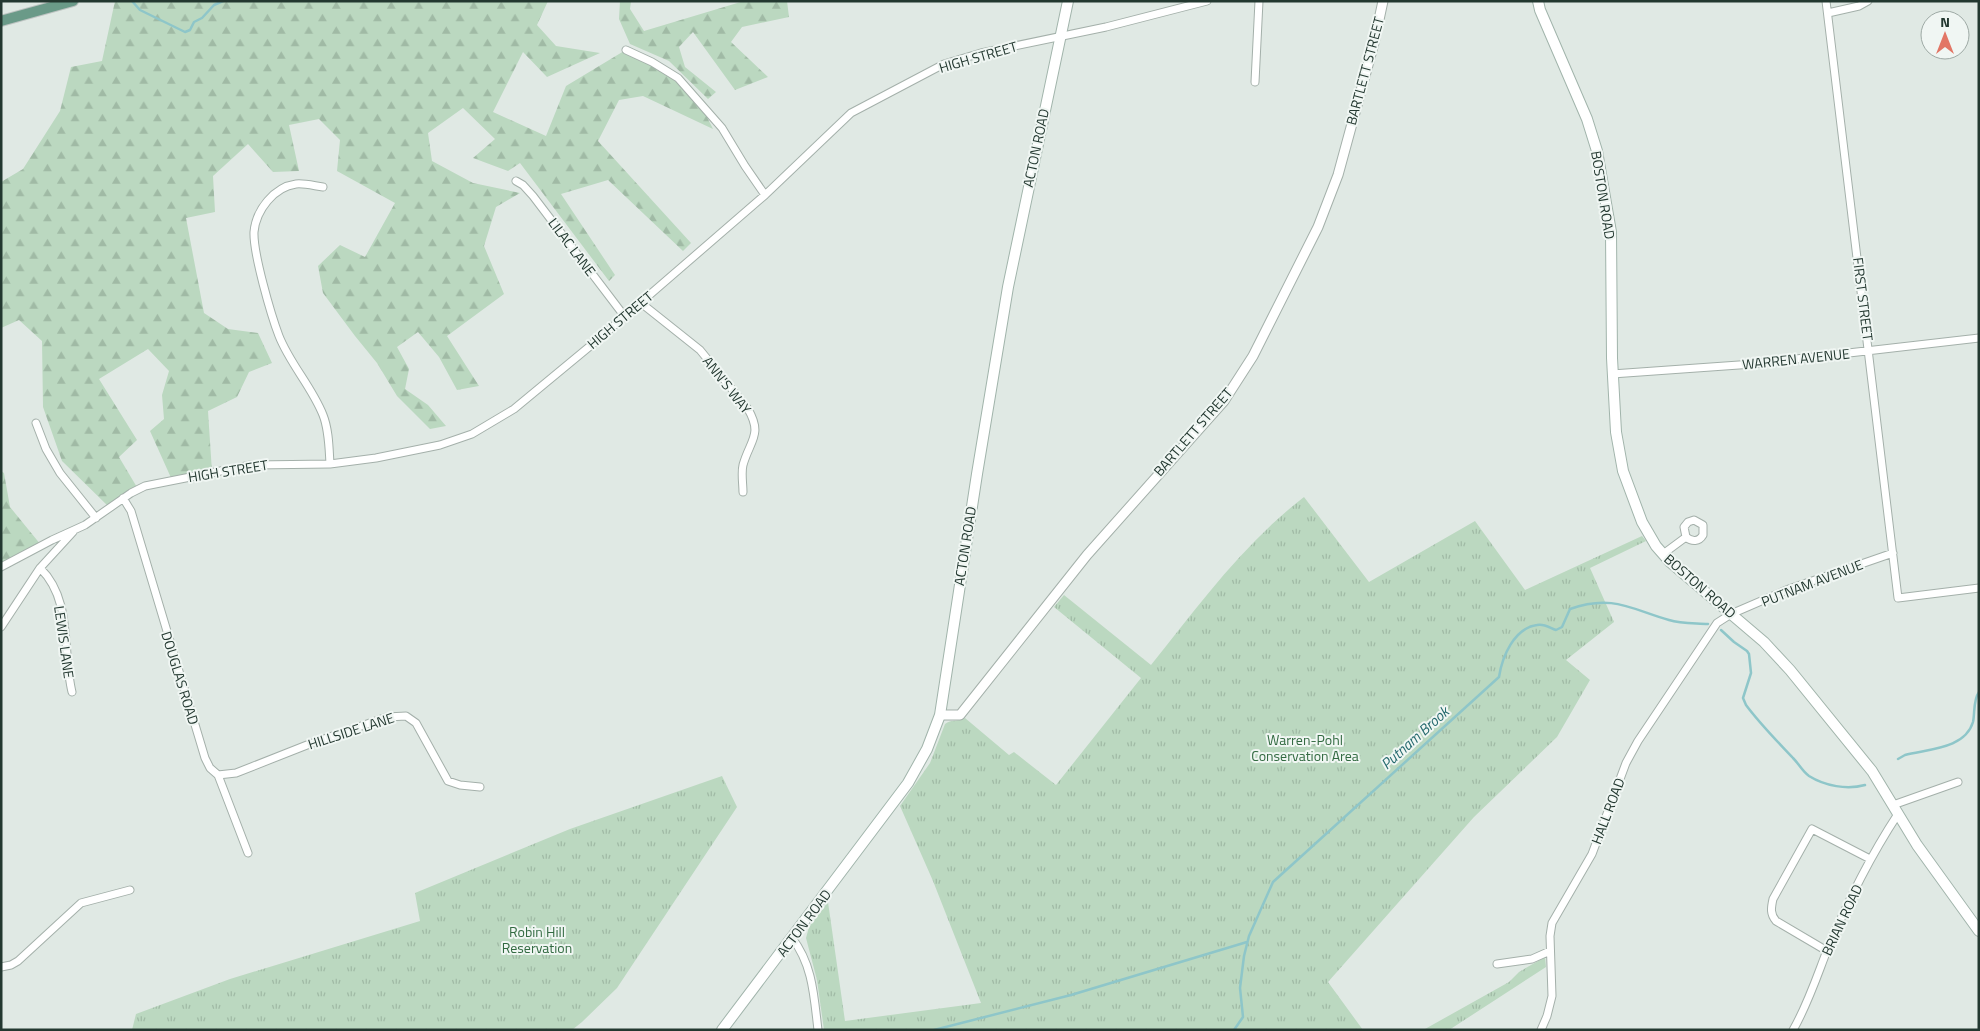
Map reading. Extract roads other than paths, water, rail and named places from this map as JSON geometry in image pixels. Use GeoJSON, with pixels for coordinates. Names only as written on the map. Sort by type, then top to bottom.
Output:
{"type":"FeatureCollection","features":[{"type":"Feature","properties":{"kind":"main road"},"geometry":{"type":"LineString","coordinates":[[1,21],[73,1]]}},
{"type":"Feature","properties":{"kind":"main road","name":"ACTON ROAD"},"geometry":{"type":"LineString","coordinates":[[722,1030],[908,783],[927,749],[940,715],[1006,297],[1068,1]]}},
{"type":"Feature","properties":{"kind":"main road","name":"BOSTON ROAD"},"geometry":{"type":"LineString","coordinates":[[1532,1],[1539,6],[1587,118],[1597,151],[1611,232],[1612,374],[1616,432],[1623,471],[1642,522],[1663,554],[1684,576],[1764,642],[1790,670],[1872,771],[1928,861],[1979,931]]}},
{"type":"Feature","properties":{"kind":"street","name":"HIGH STREET"},"geometry":{"type":"LineString","coordinates":[[1,568],[60,536],[74,531],[138,489],[161,482],[251,465],[330,464],[376,458],[423,449],[472,434],[514,409],[641,303],[766,195],[851,113],[944,64],[981,53],[1106,27],[1206,1]]}},
{"type":"Feature","properties":{"kind":"street"},"geometry":{"type":"LineString","coordinates":[[1255,82],[1259,1]]}},
{"type":"Feature","properties":{"kind":"street","name":"BARTLETT STREET"},"geometry":{"type":"LineString","coordinates":[[940,715],[960,715],[1087,555],[1224,400],[1253,356],[1318,226],[1338,175],[1369,62],[1383,1]]}},
{"type":"Feature","properties":{"kind":"street","name":"FIRST STREET"},"geometry":{"type":"LineString","coordinates":[[1826,1],[1870,351],[1898,598],[1979,588]]}},
{"type":"Feature","properties":{"kind":"street"},"geometry":{"type":"LineString","coordinates":[[1828,13],[1860,6],[1868,1]]}},
{"type":"Feature","properties":{"kind":"street"},"geometry":{"type":"LineString","coordinates":[[626,50],[652,62],[678,78],[722,128],[744,166],[766,195]]}},
{"type":"Feature","properties":{"kind":"street","name":"LILAC LANE"},"geometry":{"type":"LineString","coordinates":[[516,181],[532,196],[625,316]]}},
{"type":"Feature","properties":{"kind":"street"},"geometry":{"type":"LineString","coordinates":[[323,187],[297,184],[279,191],[263,206],[254,231],[258,256],[279,336],[315,398],[324,418],[329,441],[330,464]]}},
{"type":"Feature","properties":{"kind":"street","name":"ANN'S WAY"},"geometry":{"type":"LineString","coordinates":[[641,303],[700,350],[748,409],[753,418],[756,434],[743,465],[743,492]]}},
{"type":"Feature","properties":{"kind":"street","name":"WARREN AVENUE"},"geometry":{"type":"LineString","coordinates":[[1612,374],[1753,364],[1979,338]]}},
{"type":"Feature","properties":{"kind":"street"},"geometry":{"type":"LineString","coordinates":[[36,422],[46,449],[60,473],[96,518]]}},
{"type":"Feature","properties":{"kind":"street","name":"DOUGLAS ROAD"},"geometry":{"type":"LineString","coordinates":[[123,498],[134,519],[205,758],[210,768],[218,775],[248,852]]}},
{"type":"Feature","properties":{"kind":"street"},"geometry":{"type":"LineString","coordinates":[[1,627],[40,568],[74,531]]}},
{"type":"Feature","properties":{"kind":"street"},"geometry":{"type":"LineString","coordinates":[[1663,554],[1686,537]]}},
{"type":"Feature","properties":{"kind":"street","name":"PUTNAM AVENUE"},"geometry":{"type":"LineString","coordinates":[[1731,614],[1789,589],[1893,552]]}},
{"type":"Feature","properties":{"kind":"street","name":"LEWIS LANE"},"geometry":{"type":"LineString","coordinates":[[40,568],[56,592],[63,613],[68,675],[72,692]]}},
{"type":"Feature","properties":{"kind":"street","name":"HALL ROAD"},"geometry":{"type":"LineString","coordinates":[[1541,1030],[1552,996],[1551,925],[1592,854],[1626,763],[1638,741],[1717,623],[1731,614]]}},
{"type":"Feature","properties":{"kind":"street","name":"HILLSIDE LANE"},"geometry":{"type":"LineString","coordinates":[[218,775],[236,773],[326,738],[387,717],[400,715],[412,718],[416,723],[448,781],[480,788]]}},
{"type":"Feature","properties":{"kind":"street"},"geometry":{"type":"LineString","coordinates":[[1896,810],[1958,782]]}},
{"type":"Feature","properties":{"kind":"street","name":"BRIAN ROAD"},"geometry":{"type":"LineString","coordinates":[[1793,1030],[1870,859],[1896,810]]}},
{"type":"Feature","properties":{"kind":"street"},"geometry":{"type":"LineString","coordinates":[[1827,951],[1776,921],[1772,916],[1773,899],[1812,829],[1870,859]]}},
{"type":"Feature","properties":{"kind":"street"},"geometry":{"type":"LineString","coordinates":[[1,967],[18,961],[82,903],[130,890]]}},
{"type":"Feature","properties":{"kind":"street"},"geometry":{"type":"LineString","coordinates":[[792,938],[802,952],[808,968],[818,1030]]}},
{"type":"Feature","properties":{"kind":"street"},"geometry":{"type":"LineString","coordinates":[[1497,964],[1532,960],[1550,951]]}},
{"type":"Feature","properties":{"kind":"waterway"},"geometry":{"type":"LineString","coordinates":[[132,1],[140,10],[185,32],[190,30],[194,22],[202,18],[214,5],[223,1]]}},
{"type":"Feature","properties":{"kind":"waterway","name":"Putnam Brook"},"geometry":{"type":"LineString","coordinates":[[1234,1030],[1243,1017],[1240,988],[1244,956],[1249,936],[1273,882],[1499,677],[1506,653],[1516,637],[1529,627],[1540,625],[1556,630],[1562,627],[1570,609],[1598,603],[1621,605],[1683,623],[1708,624]]}},
{"type":"Feature","properties":{"kind":"waterway","name":"Putnam Brook"},"geometry":{"type":"LineString","coordinates":[[1721,630],[1749,654],[1751,673],[1743,698],[1746,705],[1804,772],[1815,779],[1836,786],[1851,787],[1865,785]]}},
{"type":"Feature","properties":{"kind":"waterway","name":"Putnam Brook"},"geometry":{"type":"LineString","coordinates":[[1898,759],[1905,755],[1945,746],[1962,738],[1969,731],[1973,722],[1975,703],[1979,692]]}},
{"type":"Feature","properties":{"kind":"waterway"},"geometry":{"type":"LineString","coordinates":[[934,1030],[1071,995],[1247,942]]}},
{"type":"Feature","properties":{"kind":"park label","name":"Warren-Pohl Conservation Area"},"geometry":{"type":"Point","coordinates":[1305,748]}},
{"type":"Feature","properties":{"kind":"park label","name":"Robin Hill Reservation"},"geometry":{"type":"Point","coordinates":[537,940]}}]}
